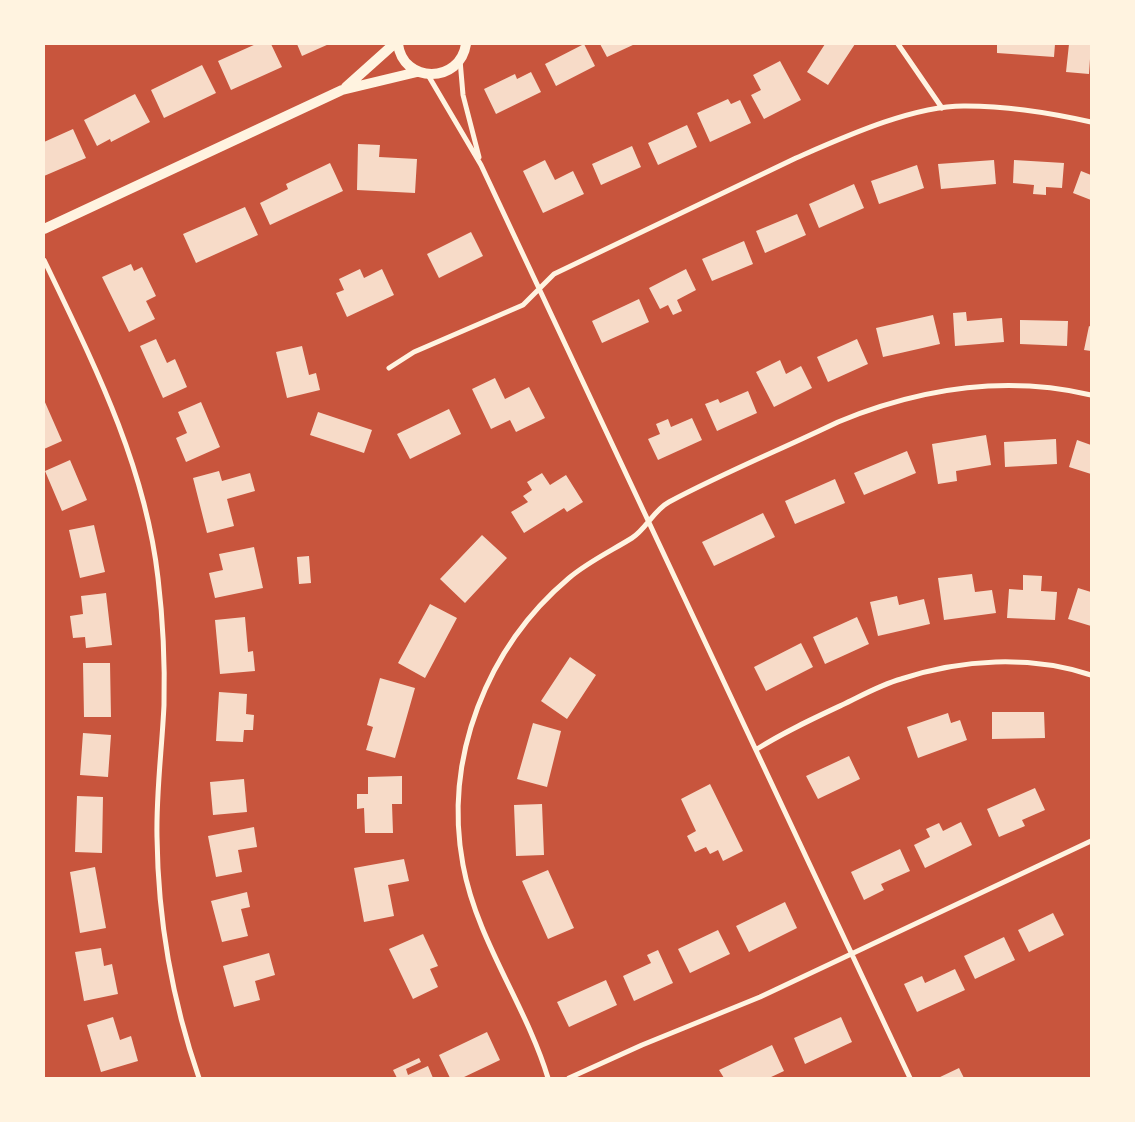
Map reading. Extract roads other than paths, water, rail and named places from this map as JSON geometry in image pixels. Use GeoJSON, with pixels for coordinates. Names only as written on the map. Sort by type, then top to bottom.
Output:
{"type":"FeatureCollection","features":[{"type":"Feature","properties":{"kind":"main road"},"geometry":{"type":"LineString","coordinates":[[342,90],[394,44]]}},
{"type":"Feature","properties":{"kind":"main road"},"geometry":{"type":"LineString","coordinates":[[398,44],[402,59],[417,72],[428,75],[446,72],[460,60],[466,44]]}},
{"type":"Feature","properties":{"kind":"main road"},"geometry":{"type":"LineString","coordinates":[[44,229],[342,90],[417,72]]}},
{"type":"Feature","properties":{"kind":"street"},"geometry":{"type":"LineString","coordinates":[[898,44],[942,108]]}},
{"type":"Feature","properties":{"kind":"street"},"geometry":{"type":"LineString","coordinates":[[460,60],[464,95],[482,165]]}},
{"type":"Feature","properties":{"kind":"street"},"geometry":{"type":"LineString","coordinates":[[428,75],[482,165],[910,1078]]}},
{"type":"Feature","properties":{"kind":"street"},"geometry":{"type":"LineString","coordinates":[[389,368],[414,352],[522,305],[554,274],[811,152],[901,118],[942,108],[966,106],[1053,114],[1091,122]]}},
{"type":"Feature","properties":{"kind":"street"},"geometry":{"type":"LineString","coordinates":[[44,260],[102,382],[126,443],[149,528],[158,576],[164,652],[164,705],[157,834],[159,894],[167,954],[181,1020],[199,1078]]}},
{"type":"Feature","properties":{"kind":"street"},"geometry":{"type":"LineString","coordinates":[[548,1078],[540,1052],[483,930],[472,901],[460,844],[458,816],[462,762],[472,721],[485,687],[511,641],[540,605],[570,576],[611,549],[634,537],[666,503],[866,410],[918,395],[973,386],[1029,385],[1091,395]]}},
{"type":"Feature","properties":{"kind":"street"},"geometry":{"type":"LineString","coordinates":[[757,749],[786,731],[876,689],[900,679],[944,667],[987,662],[1031,662],[1074,669],[1091,675]]}},
{"type":"Feature","properties":{"kind":"street"},"geometry":{"type":"LineString","coordinates":[[569,1078],[642,1045],[760,997],[1091,841]]}}]}
